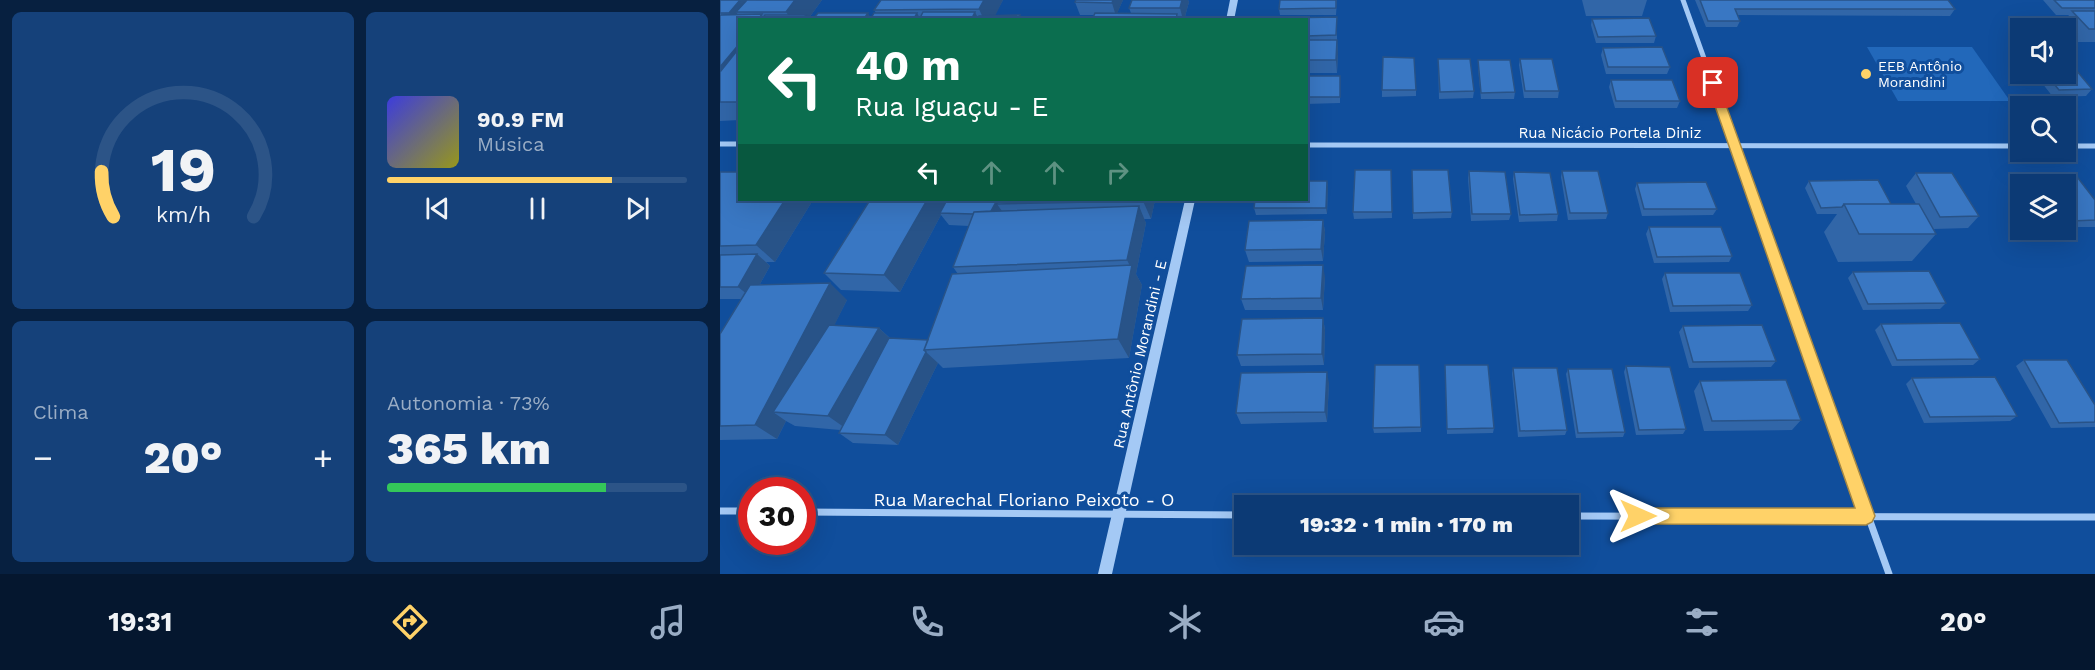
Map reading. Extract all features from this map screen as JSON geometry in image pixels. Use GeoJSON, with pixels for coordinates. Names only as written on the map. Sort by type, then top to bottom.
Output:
{"type":"FeatureCollection","features":[{"type":"Feature","properties":{"kind":"street"},"geometry":{"type":"LineString","coordinates":[[1230,18],[1234,0]]}},
{"type":"Feature","properties":{"kind":"street"},"geometry":{"type":"LineString","coordinates":[[1683,0],[1866,516],[1889,574]]}},
{"type":"Feature","properties":{"kind":"street"},"geometry":{"type":"LineString","coordinates":[[720,144],[738,144]]}},
{"type":"Feature","properties":{"kind":"street","name":"Rua Nicácio Portela Diniz"},"geometry":{"type":"LineString","coordinates":[[1308,145],[2010,146]]}},
{"type":"Feature","properties":{"kind":"street"},"geometry":{"type":"LineString","coordinates":[[2076,146],[2095,146]]}},
{"type":"Feature","properties":{"kind":"street","name":"Rua Antônio Morandini - E"},"geometry":{"type":"LineString","coordinates":[[1105,574],[1190,201]]}},
{"type":"Feature","properties":{"kind":"street"},"geometry":{"type":"LineString","coordinates":[[720,511],[738,511]]}},
{"type":"Feature","properties":{"kind":"street","name":"Rua Marechal Floriano Peixoto - O"},"geometry":{"type":"LineString","coordinates":[[816,512],[1234,515]]}},
{"type":"Feature","properties":{"kind":"street"},"geometry":{"type":"LineString","coordinates":[[1579,516],[2095,517]]}},
{"type":"Feature","properties":{"kind":"shaded area"},"geometry":{"type":"Polygon","coordinates":[[[1867,47],[1972,47],[2010,101],[1898,101],[1867,47]]]}},
{"type":"Feature","properties":{"kind":"building"},"geometry":{"type":"Polygon","coordinates":[[[720,0],[740,0],[729,13],[720,13],[720,0]]]}},
{"type":"Feature","properties":{"kind":"building"},"geometry":{"type":"Polygon","coordinates":[[[747,0],[795,0],[786,12],[736,12],[747,0]]]}},
{"type":"Feature","properties":{"kind":"building"},"geometry":{"type":"Polygon","coordinates":[[[881,0],[984,0],[979,9],[874,10],[881,0]]]}},
{"type":"Feature","properties":{"kind":"building"},"geometry":{"type":"Polygon","coordinates":[[[1076,0],[1113,0],[1112,3],[1075,2],[1076,0]]]}},
{"type":"Feature","properties":{"kind":"building"},"geometry":{"type":"Polygon","coordinates":[[[1132,0],[1182,0],[1180,8],[1129,8],[1132,0]]]}},
{"type":"Feature","properties":{"kind":"building"},"geometry":{"type":"Polygon","coordinates":[[[1280,0],[1336,0],[1336,8],[1279,9],[1280,0]]]}},
{"type":"Feature","properties":{"kind":"building"},"geometry":{"type":"Polygon","coordinates":[[[1700,0],[1948,0],[1955,9],[1735,9],[1740,21],[1708,21],[1700,0]]]}},
{"type":"Feature","properties":{"kind":"building"},"geometry":{"type":"Polygon","coordinates":[[[2054,0],[2095,0],[2095,8],[2062,8],[2054,0]]]}},
{"type":"Feature","properties":{"kind":"building"},"geometry":{"type":"Polygon","coordinates":[[[2072,11],[2095,11],[2095,29],[2089,29],[2072,11]]]}},
{"type":"Feature","properties":{"kind":"building"},"geometry":{"type":"Polygon","coordinates":[[[923,12],[975,12],[972,18],[920,18],[923,12]]]}},
{"type":"Feature","properties":{"kind":"building"},"geometry":{"type":"Polygon","coordinates":[[[818,13],[868,13],[864,18],[814,18],[818,13]]]}},
{"type":"Feature","properties":{"kind":"building"},"geometry":{"type":"Polygon","coordinates":[[[874,13],[917,13],[914,18],[871,18],[874,13]]]}},
{"type":"Feature","properties":{"kind":"building"},"geometry":{"type":"Polygon","coordinates":[[[1095,13],[1177,14],[1176,18],[1093,18],[1095,13]]]}},
{"type":"Feature","properties":{"kind":"building"},"geometry":{"type":"Polygon","coordinates":[[[762,14],[759,18],[738,18],[738,45],[720,67],[720,16],[762,14]]]}},
{"type":"Feature","properties":{"kind":"building"},"geometry":{"type":"Polygon","coordinates":[[[765,15],[806,15],[804,18],[763,18],[765,15]]]}},
{"type":"Feature","properties":{"kind":"building"},"geometry":{"type":"Polygon","coordinates":[[[1020,15],[1019,18],[978,18],[979,16],[1020,15]]]}},
{"type":"Feature","properties":{"kind":"building"},"geometry":{"type":"Polygon","coordinates":[[[1337,17],[1336,35],[1308,36],[1308,18],[1280,18],[1337,17]]]}},
{"type":"Feature","properties":{"kind":"building"},"geometry":{"type":"Polygon","coordinates":[[[1649,18],[1656,36],[1598,37],[1592,19],[1649,18]]]}},
{"type":"Feature","properties":{"kind":"building"},"geometry":{"type":"Polygon","coordinates":[[[1308,40],[1337,40],[1336,60],[1308,60],[1308,40]]]}},
{"type":"Feature","properties":{"kind":"building"},"geometry":{"type":"Polygon","coordinates":[[[1662,47],[1670,67],[1608,67],[1603,48],[1662,47]]]}},
{"type":"Feature","properties":{"kind":"building"},"geometry":{"type":"Polygon","coordinates":[[[738,50],[738,102],[720,102],[720,72],[738,50]]]}},
{"type":"Feature","properties":{"kind":"building"},"geometry":{"type":"Polygon","coordinates":[[[1383,57],[1414,58],[1416,90],[1382,90],[1383,57]]]}},
{"type":"Feature","properties":{"kind":"building"},"geometry":{"type":"Polygon","coordinates":[[[1438,59],[1470,59],[1474,91],[1440,92],[1438,59]]]}},
{"type":"Feature","properties":{"kind":"building"},"geometry":{"type":"Polygon","coordinates":[[[1520,59],[1552,59],[1559,91],[1525,91],[1520,59]]]}},
{"type":"Feature","properties":{"kind":"building"},"geometry":{"type":"Polygon","coordinates":[[[1478,60],[1510,60],[1515,92],[1481,93],[1478,60]]]}},
{"type":"Feature","properties":{"kind":"building"},"geometry":{"type":"Polygon","coordinates":[[[2076,70],[2092,89],[2059,90],[2054,84],[2076,84],[2076,70]]]}},
{"type":"Feature","properties":{"kind":"building"},"geometry":{"type":"Polygon","coordinates":[[[1308,76],[1340,76],[1340,97],[1308,97],[1308,76]]]}},
{"type":"Feature","properties":{"kind":"building"},"geometry":{"type":"Polygon","coordinates":[[[1611,80],[1672,80],[1680,101],[1616,101],[1611,80]]]}},
{"type":"Feature","properties":{"kind":"building"},"geometry":{"type":"Polygon","coordinates":[[[1355,170],[1391,170],[1392,212],[1353,212],[1355,170]]]}},
{"type":"Feature","properties":{"kind":"building"},"geometry":{"type":"Polygon","coordinates":[[[1412,170],[1448,170],[1452,212],[1413,213],[1412,170]]]}},
{"type":"Feature","properties":{"kind":"building"},"geometry":{"type":"Polygon","coordinates":[[[1469,171],[1505,172],[1511,214],[1472,214],[1469,171]]]}},
{"type":"Feature","properties":{"kind":"building"},"geometry":{"type":"Polygon","coordinates":[[[1562,171],[1598,171],[1608,213],[1570,213],[1562,171]]]}},
{"type":"Feature","properties":{"kind":"building"},"geometry":{"type":"Polygon","coordinates":[[[720,172],[738,172],[738,201],[784,201],[756,245],[720,246],[720,172]]]}},
{"type":"Feature","properties":{"kind":"building"},"geometry":{"type":"Polygon","coordinates":[[[1514,172],[1550,173],[1558,214],[1520,215],[1514,172]]]}},
{"type":"Feature","properties":{"kind":"building"},"geometry":{"type":"Polygon","coordinates":[[[1916,173],[1952,173],[1979,216],[1940,217],[1916,173]]]}},
{"type":"Feature","properties":{"kind":"building"},"geometry":{"type":"Polygon","coordinates":[[[2076,178],[2095,200],[2095,220],[2076,221],[2076,178]]]}},
{"type":"Feature","properties":{"kind":"building"},"geometry":{"type":"Polygon","coordinates":[[[1878,180],[1891,204],[1844,204],[1842,207],[1821,208],[1809,181],[1878,180]]]}},
{"type":"Feature","properties":{"kind":"building"},"geometry":{"type":"Polygon","coordinates":[[[1308,181],[1327,181],[1326,208],[1254,208],[1255,201],[1308,201],[1308,181]]]}},
{"type":"Feature","properties":{"kind":"building"},"geometry":{"type":"Polygon","coordinates":[[[1706,182],[1717,209],[1644,209],[1637,183],[1706,182]]]}},
{"type":"Feature","properties":{"kind":"building"},"geometry":{"type":"Polygon","coordinates":[[[869,201],[926,201],[884,275],[824,273],[869,201]]]}},
{"type":"Feature","properties":{"kind":"building"},"geometry":{"type":"Polygon","coordinates":[[[946,201],[996,201],[991,211],[974,212],[973,214],[940,213],[946,201]]]}},
{"type":"Feature","properties":{"kind":"building"},"geometry":{"type":"Polygon","coordinates":[[[998,201],[1143,201],[997,204],[998,201]]]}},
{"type":"Feature","properties":{"kind":"building"},"geometry":{"type":"Polygon","coordinates":[[[1844,204],[1919,204],[1936,234],[1859,234],[1844,204]]]}},
{"type":"Feature","properties":{"kind":"building"},"geometry":{"type":"Polygon","coordinates":[[[1139,206],[1127,260],[953,267],[974,212],[1139,206]]]}},
{"type":"Feature","properties":{"kind":"building"},"geometry":{"type":"Polygon","coordinates":[[[1323,220],[1321,249],[1245,250],[1249,221],[1323,220]]]}},
{"type":"Feature","properties":{"kind":"building"},"geometry":{"type":"Polygon","coordinates":[[[1649,227],[1721,227],[1732,256],[1657,257],[1649,227]]]}},
{"type":"Feature","properties":{"kind":"building"},"geometry":{"type":"Polygon","coordinates":[[[757,254],[738,287],[720,287],[720,255],[757,254]]]}},
{"type":"Feature","properties":{"kind":"building"},"geometry":{"type":"Polygon","coordinates":[[[1132,265],[1118,339],[924,350],[952,274],[1132,265]]]}},
{"type":"Feature","properties":{"kind":"building"},"geometry":{"type":"Polygon","coordinates":[[[1323,265],[1321,298],[1241,299],[1246,266],[1323,265]]]}},
{"type":"Feature","properties":{"kind":"building"},"geometry":{"type":"Polygon","coordinates":[[[1929,271],[1946,303],[1868,304],[1853,272],[1929,271]]]}},
{"type":"Feature","properties":{"kind":"building"},"geometry":{"type":"Polygon","coordinates":[[[1665,273],[1740,273],[1752,305],[1673,306],[1665,273]]]}},
{"type":"Feature","properties":{"kind":"building"},"geometry":{"type":"Polygon","coordinates":[[[830,283],[755,425],[720,426],[720,334],[750,285],[830,283]]]}},
{"type":"Feature","properties":{"kind":"building"},"geometry":{"type":"Polygon","coordinates":[[[1323,318],[1322,354],[1237,355],[1242,319],[1323,318]]]}},
{"type":"Feature","properties":{"kind":"building"},"geometry":{"type":"Polygon","coordinates":[[[1960,323],[1980,359],[1897,360],[1881,324],[1960,323]]]}},
{"type":"Feature","properties":{"kind":"building"},"geometry":{"type":"Polygon","coordinates":[[[829,325],[879,328],[828,416],[773,412],[829,325]]]}},
{"type":"Feature","properties":{"kind":"building"},"geometry":{"type":"Polygon","coordinates":[[[1762,325],[1776,361],[1693,362],[1683,326],[1762,325]]]}},
{"type":"Feature","properties":{"kind":"building"},"geometry":{"type":"Polygon","coordinates":[[[889,338],[928,340],[924,350],[926,352],[885,435],[839,433],[889,338]]]}},
{"type":"Feature","properties":{"kind":"building"},"geometry":{"type":"Polygon","coordinates":[[[2024,360],[2067,360],[2095,405],[2095,422],[2059,423],[2024,360]]]}},
{"type":"Feature","properties":{"kind":"building"},"geometry":{"type":"Polygon","coordinates":[[[1375,365],[1419,365],[1421,427],[1373,428],[1375,365]]]}},
{"type":"Feature","properties":{"kind":"building"},"geometry":{"type":"Polygon","coordinates":[[[1445,365],[1488,365],[1494,428],[1447,429],[1445,365]]]}},
{"type":"Feature","properties":{"kind":"building"},"geometry":{"type":"Polygon","coordinates":[[[1626,366],[1670,367],[1686,429],[1639,430],[1626,366]]]}},
{"type":"Feature","properties":{"kind":"building"},"geometry":{"type":"Polygon","coordinates":[[[1513,368],[1557,368],[1567,430],[1520,431],[1513,368]]]}},
{"type":"Feature","properties":{"kind":"building"},"geometry":{"type":"Polygon","coordinates":[[[1568,369],[1612,369],[1625,432],[1578,433],[1568,369]]]}},
{"type":"Feature","properties":{"kind":"building"},"geometry":{"type":"Polygon","coordinates":[[[1327,372],[1325,412],[1236,413],[1241,373],[1327,372]]]}},
{"type":"Feature","properties":{"kind":"building"},"geometry":{"type":"Polygon","coordinates":[[[1995,377],[2017,416],[1930,417],[1912,378],[1995,377]]]}},
{"type":"Feature","properties":{"kind":"building"},"geometry":{"type":"Polygon","coordinates":[[[1786,380],[1801,420],[1712,421],[1700,381],[1786,380]]]}},
{"type":"Feature","properties":{"kind":"place","name":"EEB Antônio Morandini"},"geometry":{"type":"Point","coordinates":[1866,74]}},
{"type":"Feature","properties":{"kind":"route"},"geometry":{"type":"LineString","coordinates":[[1638,516],[1866,516],[1713,83]]}}]}
